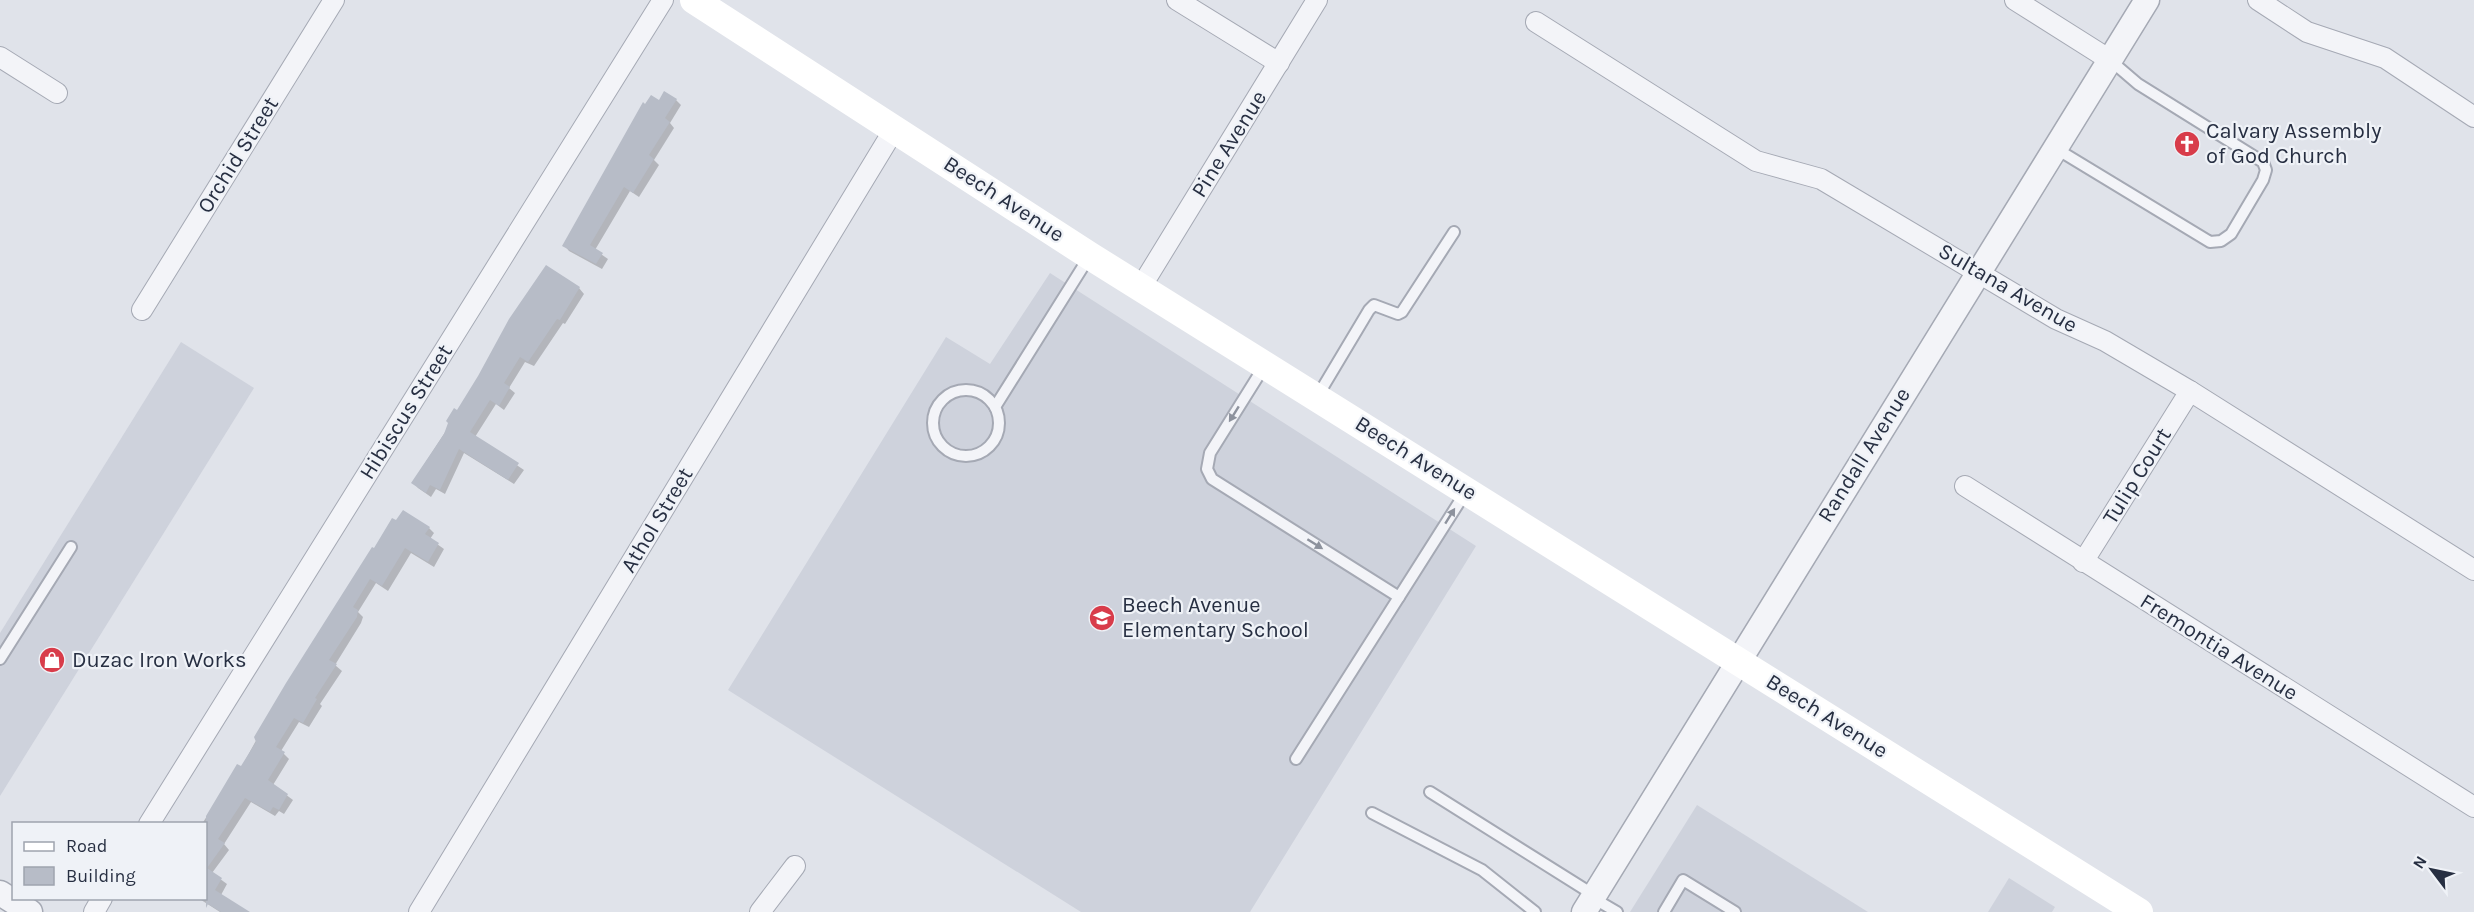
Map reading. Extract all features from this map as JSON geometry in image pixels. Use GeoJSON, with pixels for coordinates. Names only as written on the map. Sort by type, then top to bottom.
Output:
{"type":"FeatureCollection","features":[{"type":"Feature","properties":{"kind":"main road","name":"Beech Avenue"},"geometry":{"type":"LineString","coordinates":[[694,0],[1090,256],[1467,489],[2139,912]]}},
{"type":"Feature","properties":{"kind":"street","name":"Orchid Street"},"geometry":{"type":"LineString","coordinates":[[142,310],[334,0]]}},
{"type":"Feature","properties":{"kind":"street","name":"Hibiscus Street"},"geometry":{"type":"LineString","coordinates":[[150,822],[663,0]]}},
{"type":"Feature","properties":{"kind":"street"},"geometry":{"type":"LineString","coordinates":[[1177,0],[1279,63]]}},
{"type":"Feature","properties":{"kind":"street","name":"Pine Avenue"},"geometry":{"type":"LineString","coordinates":[[1141,287],[1317,0]]}},
{"type":"Feature","properties":{"kind":"street"},"geometry":{"type":"LineString","coordinates":[[2015,0],[2110,60]]}},
{"type":"Feature","properties":{"kind":"street","name":"Randall Avenue"},"geometry":{"type":"LineString","coordinates":[[1590,902],[1737,660],[2147,0]]}},
{"type":"Feature","properties":{"kind":"street"},"geometry":{"type":"LineString","coordinates":[[2258,0],[2307,32],[2385,58],[2474,117]]}},
{"type":"Feature","properties":{"kind":"street","name":"Sultana Avenue"},"geometry":{"type":"LineString","coordinates":[[1536,22],[1756,161],[1821,179],[2055,319],[2105,341],[2190,391],[2474,570]]}},
{"type":"Feature","properties":{"kind":"street"},"geometry":{"type":"LineString","coordinates":[[0,57],[57,93]]}},
{"type":"Feature","properties":{"kind":"street","name":"Athol Street"},"geometry":{"type":"LineString","coordinates":[[418,912],[895,128]]}},
{"type":"Feature","properties":{"kind":"street","name":"Tulip Court"},"geometry":{"type":"LineString","coordinates":[[2083,562],[2190,391]]}},
{"type":"Feature","properties":{"kind":"street","name":"Fremontia Avenue"},"geometry":{"type":"LineString","coordinates":[[1965,486],[2474,807]]}},
{"type":"Feature","properties":{"kind":"street"},"geometry":{"type":"LineString","coordinates":[[760,912],[795,866]]}},
{"type":"Feature","properties":{"kind":"street"},"geometry":{"type":"LineString","coordinates":[[0,893],[30,912]]}},
{"type":"Feature","properties":{"kind":"lane"},"geometry":{"type":"LineString","coordinates":[[2055,148],[2210,242],[2221,241],[2231,234],[2263,180],[2266,170],[2262,162],[2138,84],[2110,60]]}},
{"type":"Feature","properties":{"kind":"lane"},"geometry":{"type":"LineString","coordinates":[[1317,397],[1368,310],[1374,305],[1398,314],[1402,312],[1454,232]]}},
{"type":"Feature","properties":{"kind":"lane"},"geometry":{"type":"LineString","coordinates":[[995,407],[978,392],[955,392],[937,406],[933,416],[935,436],[941,445],[958,456],[979,454],[994,440],[998,429],[995,407],[1090,256]]}},
{"type":"Feature","properties":{"kind":"lane"},"geometry":{"type":"LineString","coordinates":[[1265,365],[1210,453],[1207,469],[1212,479],[1399,597]]}},
{"type":"Feature","properties":{"kind":"lane"},"geometry":{"type":"LineString","coordinates":[[1296,759],[1467,489]]}},
{"type":"Feature","properties":{"kind":"lane"},"geometry":{"type":"LineString","coordinates":[[0,659],[71,547]]}},
{"type":"Feature","properties":{"kind":"lane"},"geometry":{"type":"LineString","coordinates":[[1430,792],[1590,902],[1617,912]]}},
{"type":"Feature","properties":{"kind":"lane"},"geometry":{"type":"LineString","coordinates":[[1372,813],[1482,870],[1535,912]]}},
{"type":"Feature","properties":{"kind":"lane"},"geometry":{"type":"LineString","coordinates":[[1664,912],[1683,880],[1735,912]]}},
{"type":"Feature","properties":{"kind":"shaded area","name":"Beech Avenue Elementary School"},"geometry":{"type":"Polygon","coordinates":[[[1050,273],[1476,546],[1250,912],[1081,912],[728,690],[946,337],[990,364],[1050,273]]]}},
{"type":"Feature","properties":{"kind":"shaded area"},"geometry":{"type":"Polygon","coordinates":[[[181,342],[254,388],[0,796],[0,633],[181,342]]]}},
{"type":"Feature","properties":{"kind":"shaded area"},"geometry":{"type":"Polygon","coordinates":[[[1697,805],[1868,912],[1630,912],[1697,805]]]}},
{"type":"Feature","properties":{"kind":"shaded area"},"geometry":{"type":"Polygon","coordinates":[[[2009,878],[2055,907],[2052,912],[1988,912],[2009,878]]]}},
{"type":"Feature","properties":{"kind":"building"},"geometry":{"type":"Polygon","coordinates":[[[664,91],[677,99],[665,118],[670,122],[649,155],[654,159],[633,193],[624,187],[590,245],[603,253],[596,264],[562,246],[643,102],[645,104],[651,95],[659,100],[664,91]]]}},
{"type":"Feature","properties":{"kind":"building"},"geometry":{"type":"Polygon","coordinates":[[[546,265],[580,287],[560,320],[557,319],[528,362],[520,357],[504,383],[510,387],[499,406],[490,400],[470,432],[519,463],[508,480],[459,449],[440,490],[430,485],[426,493],[411,483],[444,434],[448,423],[446,421],[454,408],[457,410],[478,376],[509,319],[546,265]]]}},
{"type":"Feature","properties":{"kind":"building"},"geometry":{"type":"Polygon","coordinates":[[[403,510],[430,527],[425,534],[439,543],[428,562],[405,548],[382,586],[370,579],[353,607],[358,610],[357,617],[329,660],[337,664],[315,698],[317,699],[303,723],[294,718],[276,747],[285,752],[268,780],[288,794],[279,810],[273,807],[270,812],[245,798],[218,839],[225,843],[207,868],[206,816],[237,764],[241,766],[256,742],[254,737],[286,683],[372,547],[374,548],[392,518],[396,520],[403,510]]]}},
{"type":"Feature","properties":{"kind":"building"},"geometry":{"type":"Polygon","coordinates":[[[207,868],[222,878],[215,890],[250,912],[221,912],[208,904],[206,908],[207,868]]]}},
{"type":"Feature","properties":{"kind":"place","name":"Calvary Assembly of God Church"},"geometry":{"type":"Point","coordinates":[2187,144]}},
{"type":"Feature","properties":{"kind":"place","name":"Beech Avenue Elementary School"},"geometry":{"type":"Point","coordinates":[1102,618]}},
{"type":"Feature","properties":{"kind":"place","name":"Duzac Iron Works"},"geometry":{"type":"Point","coordinates":[52,660]}}]}
